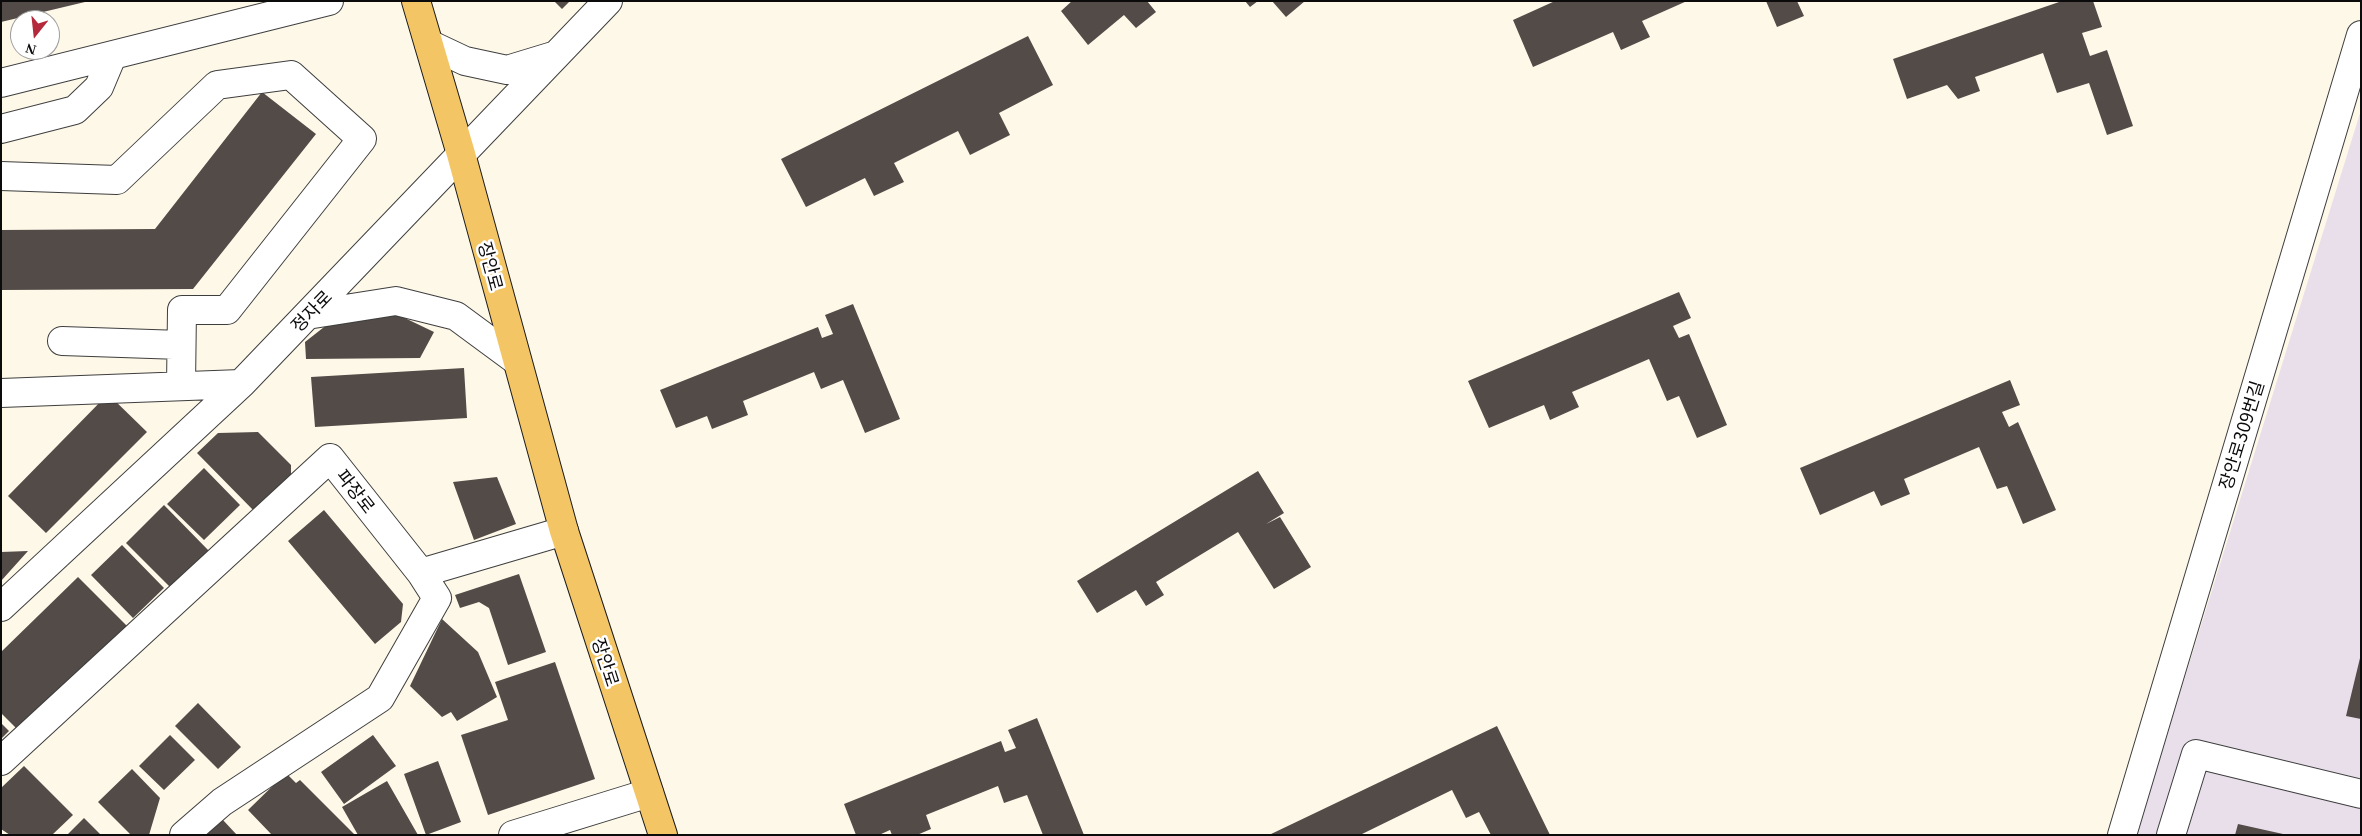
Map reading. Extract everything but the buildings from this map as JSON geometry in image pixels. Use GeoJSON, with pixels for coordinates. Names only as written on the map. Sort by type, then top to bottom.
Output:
{"type":"FeatureCollection","features":[{"type":"Feature","properties":{"kind":"main road","name":"장안로"},"geometry":{"type":"LineString","coordinates":[[422,5],[429,44],[564,531],[663,835]]}},
{"type":"Feature","properties":{"kind":"street"},"geometry":{"type":"LineString","coordinates":[[1,83],[329,1]]}},
{"type":"Feature","properties":{"kind":"street","name":"정자로"},"geometry":{"type":"LineString","coordinates":[[1,607],[241,384],[608,1]]}},
{"type":"Feature","properties":{"kind":"street","name":"장안로309번길"},"geometry":{"type":"LineString","coordinates":[[2122,835],[2361,34]]}},
{"type":"Feature","properties":{"kind":"street"},"geometry":{"type":"LineString","coordinates":[[429,44],[465,61],[507,70],[557,55]]}},
{"type":"Feature","properties":{"kind":"street"},"geometry":{"type":"LineString","coordinates":[[1,129],[75,110],[99,87],[112,56]]}},
{"type":"Feature","properties":{"kind":"street"},"geometry":{"type":"LineString","coordinates":[[1,176],[117,180],[217,85],[291,75],[362,139],[227,310],[182,310],[181,385]]}},
{"type":"Feature","properties":{"kind":"street"},"geometry":{"type":"LineString","coordinates":[[307,315],[396,301],[456,316],[517,361]]}},
{"type":"Feature","properties":{"kind":"street"},"geometry":{"type":"LineString","coordinates":[[62,341],[181,345]]}},
{"type":"Feature","properties":{"kind":"street"},"geometry":{"type":"LineString","coordinates":[[1,394],[241,384]]}},
{"type":"Feature","properties":{"kind":"street","name":"파장로"},"geometry":{"type":"LineString","coordinates":[[1,761],[330,458],[421,573],[437,598],[380,698],[222,802],[184,835]]}},
{"type":"Feature","properties":{"kind":"street"},"geometry":{"type":"LineString","coordinates":[[421,573],[564,531]]}},
{"type":"Feature","properties":{"kind":"street"},"geometry":{"type":"LineString","coordinates":[[2171,835],[2196,754],[2361,794]]}},
{"type":"Feature","properties":{"kind":"street"},"geometry":{"type":"LineString","coordinates":[[513,835],[649,793]]}},
{"type":"Feature","properties":{"kind":"shaded area"},"geometry":{"type":"Polygon","coordinates":[[[2361,110],[2361,835],[2136,835],[2361,110]]]}}]}
